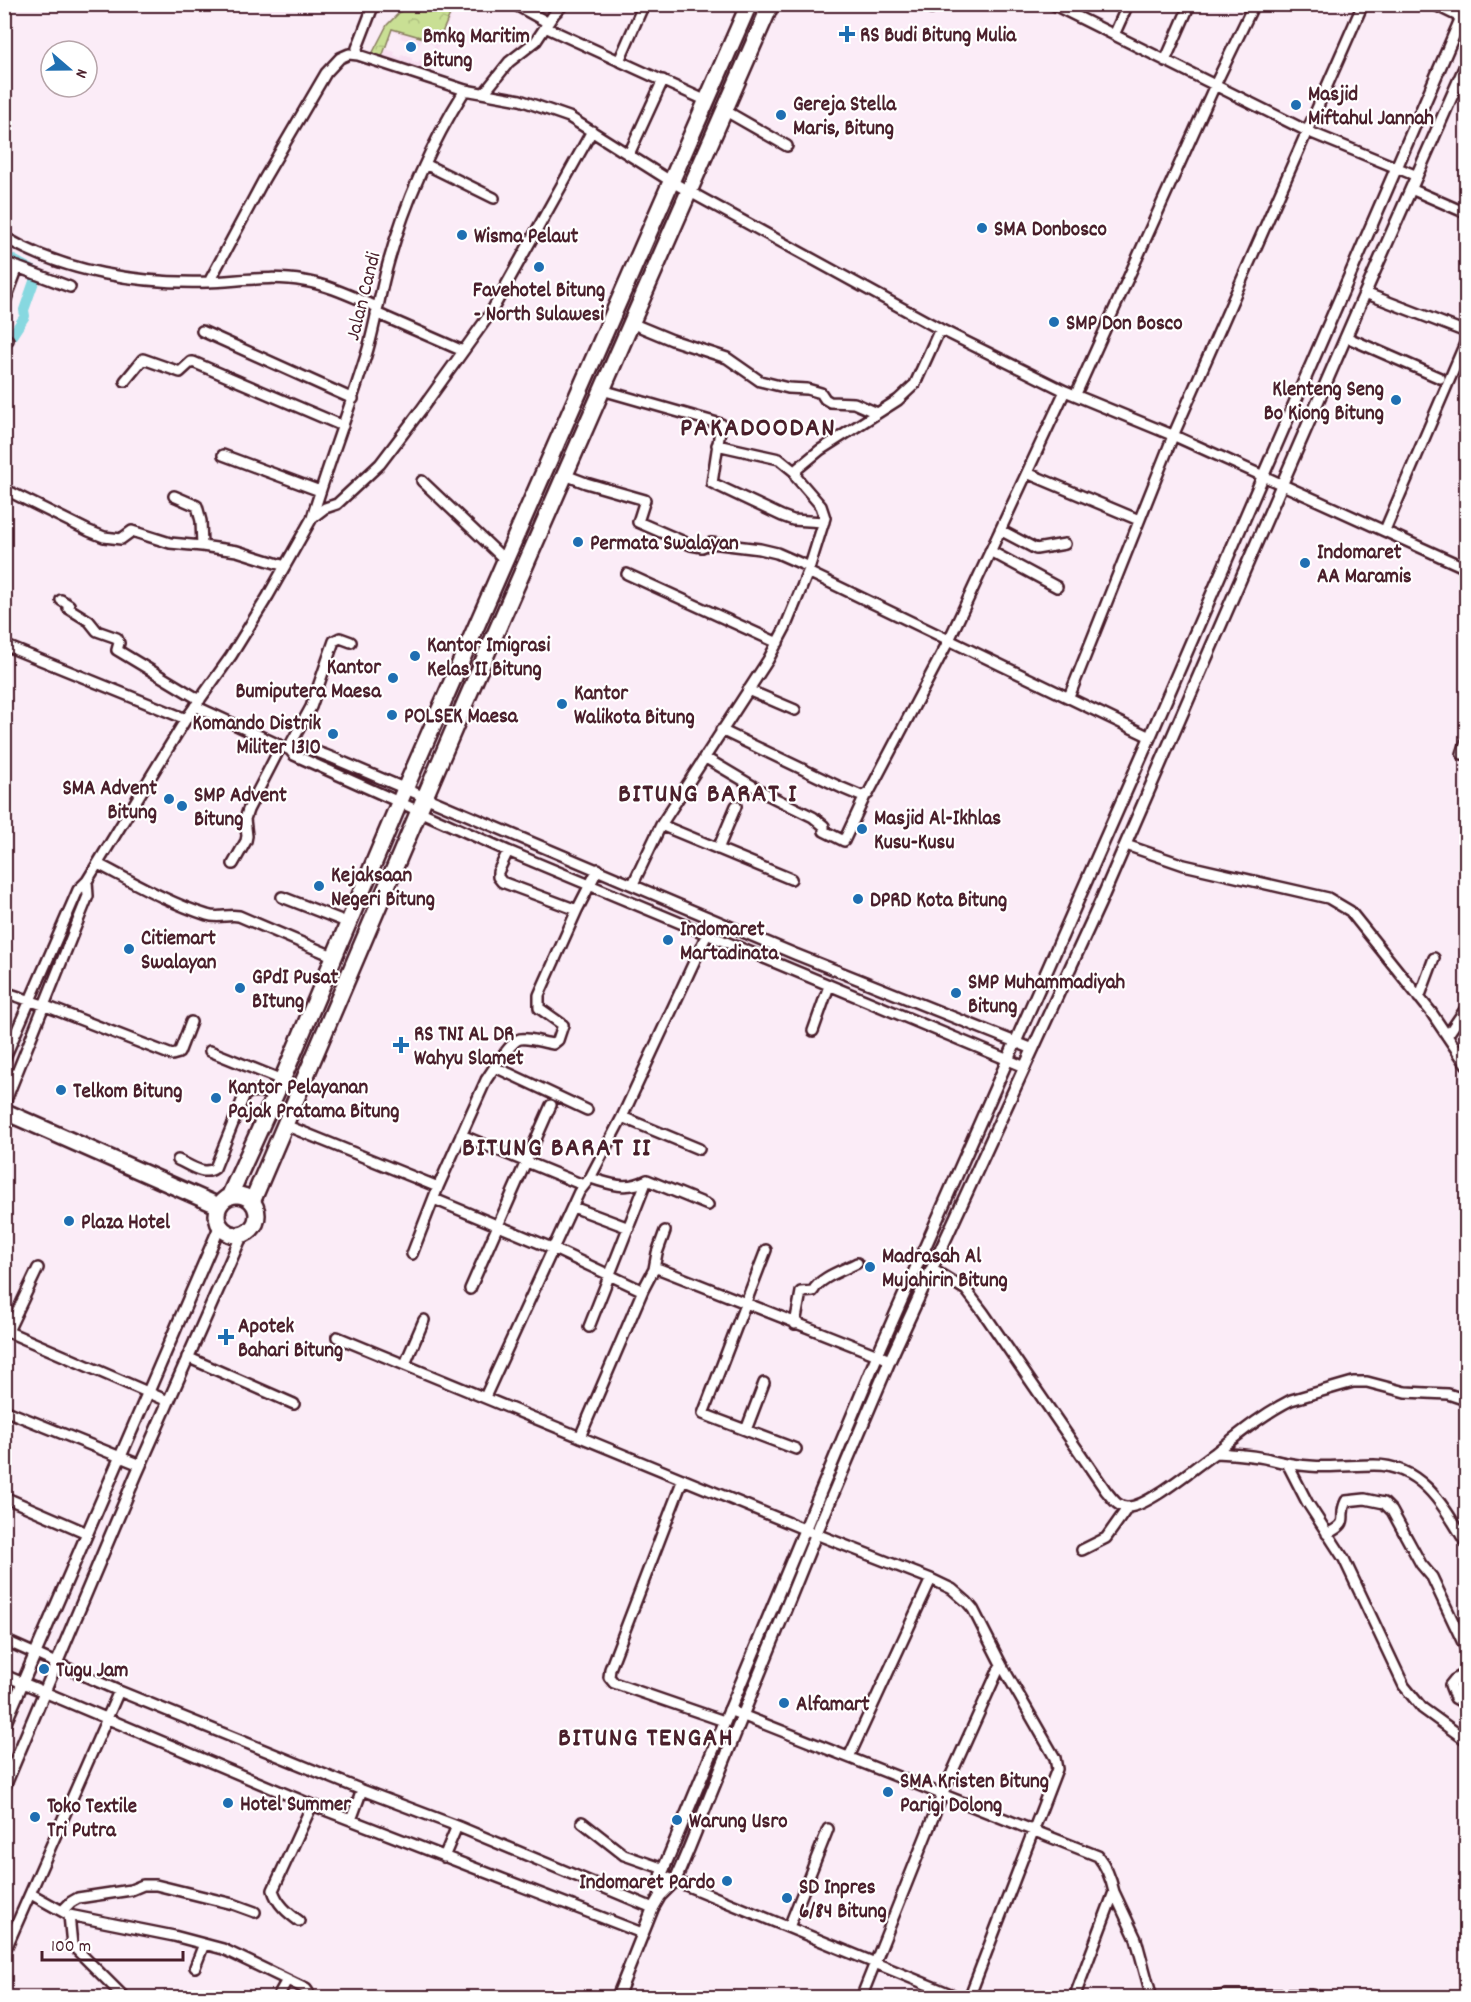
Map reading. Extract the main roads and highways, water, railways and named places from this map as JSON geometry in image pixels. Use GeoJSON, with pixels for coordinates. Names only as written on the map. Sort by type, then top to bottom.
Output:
{"type":"FeatureCollection","features":[{"type":"Feature","properties":{"kind":"highway"},"geometry":{"type":"LineString","coordinates":[[6,1108],[224,1201],[240,1195],[252,1202],[256,1210],[256,1221],[250,1230],[242,1235],[227,1233],[220,1226],[217,1212],[224,1201],[282,1080],[504,559],[749,4]]}},
{"type":"Feature","properties":{"kind":"highway"},"geometry":{"type":"LineString","coordinates":[[252,1202],[418,812],[771,4]]}},
{"type":"Feature","properties":{"kind":"highway"},"geometry":{"type":"LineString","coordinates":[[326,978],[346,985]]}},
{"type":"Feature","properties":{"kind":"waterway"},"geometry":{"type":"LineString","coordinates":[[4,255],[37,273],[24,310],[25,316],[4,348]]}},
{"type":"Feature","properties":{"kind":"place","name":"RS Budi Bitung Mulia"},"geometry":{"type":"Point","coordinates":[847,34]}},
{"type":"Feature","properties":{"kind":"place","name":"Bmkg Maritim Bitung"},"geometry":{"type":"Point","coordinates":[411,47]}},
{"type":"Feature","properties":{"kind":"place","name":"Masjid Miftahul Jannah"},"geometry":{"type":"Point","coordinates":[1296,105]}},
{"type":"Feature","properties":{"kind":"place","name":"Gereja Stella Maris, Bitung"},"geometry":{"type":"Point","coordinates":[781,115]}},
{"type":"Feature","properties":{"kind":"place","name":"SMA Donbosco"},"geometry":{"type":"Point","coordinates":[982,228]}},
{"type":"Feature","properties":{"kind":"place","name":"Wisma Pelaut"},"geometry":{"type":"Point","coordinates":[462,235]}},
{"type":"Feature","properties":{"kind":"place","name":"Favehotel Bitung - North Sulawesi"},"geometry":{"type":"Point","coordinates":[539,267]}},
{"type":"Feature","properties":{"kind":"place","name":"SMP Don Bosco"},"geometry":{"type":"Point","coordinates":[1054,322]}},
{"type":"Feature","properties":{"kind":"place","name":"Klenteng Seng Bo Kiong Bitung"},"geometry":{"type":"Point","coordinates":[1396,400]}},
{"type":"Feature","properties":{"kind":"place","name":"Permata Swalayan"},"geometry":{"type":"Point","coordinates":[578,542]}},
{"type":"Feature","properties":{"kind":"place","name":"Indomaret AA Maramis"},"geometry":{"type":"Point","coordinates":[1305,563]}},
{"type":"Feature","properties":{"kind":"place","name":"Kantor Imigrasi Kelas II Bitung"},"geometry":{"type":"Point","coordinates":[415,656]}},
{"type":"Feature","properties":{"kind":"place","name":"Kantor Bumiputera Maesa"},"geometry":{"type":"Point","coordinates":[393,678]}},
{"type":"Feature","properties":{"kind":"place","name":"Kantor Walikota Bitung"},"geometry":{"type":"Point","coordinates":[562,704]}},
{"type":"Feature","properties":{"kind":"place","name":"POLSEK Maesa"},"geometry":{"type":"Point","coordinates":[392,715]}},
{"type":"Feature","properties":{"kind":"place","name":"Komando Distrik Militer 1310"},"geometry":{"type":"Point","coordinates":[333,734]}},
{"type":"Feature","properties":{"kind":"place","name":"SMA Advent Bitung"},"geometry":{"type":"Point","coordinates":[169,799]}},
{"type":"Feature","properties":{"kind":"place","name":"SMP Advent Bitung"},"geometry":{"type":"Point","coordinates":[182,806]}},
{"type":"Feature","properties":{"kind":"place","name":"Masjid Al-Ikhlas Kusu-Kusu"},"geometry":{"type":"Point","coordinates":[862,829]}},
{"type":"Feature","properties":{"kind":"place","name":"Kejaksaan Negeri Bitung"},"geometry":{"type":"Point","coordinates":[319,886]}},
{"type":"Feature","properties":{"kind":"place","name":"DPRD Kota Bitung"},"geometry":{"type":"Point","coordinates":[858,899]}},
{"type":"Feature","properties":{"kind":"place","name":"Indomaret Martadinata"},"geometry":{"type":"Point","coordinates":[668,940]}},
{"type":"Feature","properties":{"kind":"place","name":"Citiemart Swalayan"},"geometry":{"type":"Point","coordinates":[129,949]}},
{"type":"Feature","properties":{"kind":"place","name":"GPdI Pusat BItung"},"geometry":{"type":"Point","coordinates":[240,988]}},
{"type":"Feature","properties":{"kind":"place","name":"SMP Muhammadiyah Bitung"},"geometry":{"type":"Point","coordinates":[956,993]}},
{"type":"Feature","properties":{"kind":"place","name":"RS TNI AL DR Wahyu Slamet"},"geometry":{"type":"Point","coordinates":[401,1045]}},
{"type":"Feature","properties":{"kind":"place","name":"Telkom Bitung"},"geometry":{"type":"Point","coordinates":[61,1090]}},
{"type":"Feature","properties":{"kind":"place","name":"Kantor Pelayanan Pajak Pratama Bitung"},"geometry":{"type":"Point","coordinates":[216,1098]}},
{"type":"Feature","properties":{"kind":"place","name":"Plaza Hotel"},"geometry":{"type":"Point","coordinates":[69,1221]}},
{"type":"Feature","properties":{"kind":"place","name":"Madrasah Al Mujahirin Bitung"},"geometry":{"type":"Point","coordinates":[870,1267]}},
{"type":"Feature","properties":{"kind":"place","name":"Apotek Bahari Bitung"},"geometry":{"type":"Point","coordinates":[226,1337]}},
{"type":"Feature","properties":{"kind":"place","name":"Tugu Jam"},"geometry":{"type":"Point","coordinates":[44,1669]}},
{"type":"Feature","properties":{"kind":"place","name":"Alfamart"},"geometry":{"type":"Point","coordinates":[784,1703]}},
{"type":"Feature","properties":{"kind":"place","name":"SMA Kristen Bitung Parigi Dolong"},"geometry":{"type":"Point","coordinates":[888,1792]}},
{"type":"Feature","properties":{"kind":"place","name":"Hotel Summer"},"geometry":{"type":"Point","coordinates":[228,1803]}},
{"type":"Feature","properties":{"kind":"place","name":"Toko Textile Tri Putra"},"geometry":{"type":"Point","coordinates":[35,1817]}},
{"type":"Feature","properties":{"kind":"place","name":"Warung Usro"},"geometry":{"type":"Point","coordinates":[677,1820]}},
{"type":"Feature","properties":{"kind":"place","name":"Indomaret Pardo"},"geometry":{"type":"Point","coordinates":[727,1881]}},
{"type":"Feature","properties":{"kind":"place","name":"SD Inpres 6/84 Bitung"},"geometry":{"type":"Point","coordinates":[787,1898]}},
{"type":"Feature","properties":{"kind":"district","name":"PAKADOODAN"},"geometry":{"type":"Point","coordinates":[758,426]}},
{"type":"Feature","properties":{"kind":"district","name":"BITUNG BARAT I"},"geometry":{"type":"Point","coordinates":[708,792]}},
{"type":"Feature","properties":{"kind":"district","name":"BITUNG BARAT II"},"geometry":{"type":"Point","coordinates":[557,1146]}},
{"type":"Feature","properties":{"kind":"district","name":"BITUNG TENGAH"},"geometry":{"type":"Point","coordinates":[646,1736]}}]}
